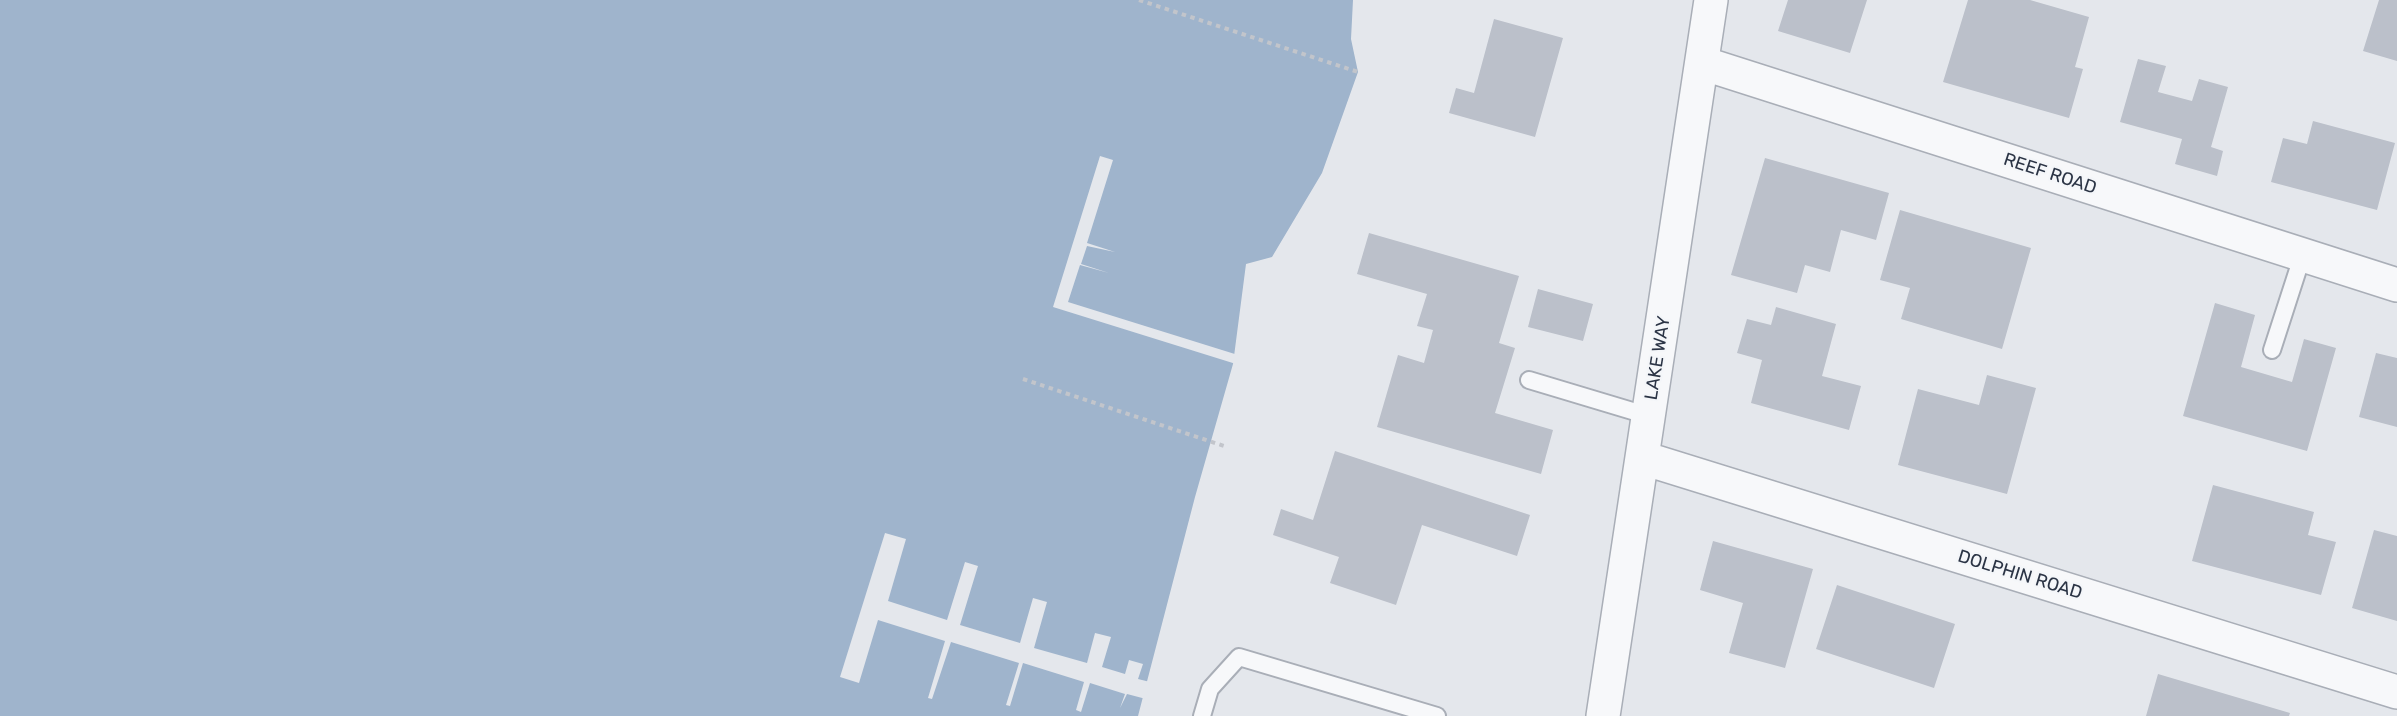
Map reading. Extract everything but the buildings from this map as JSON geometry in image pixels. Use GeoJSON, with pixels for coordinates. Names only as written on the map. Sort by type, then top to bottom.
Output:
{"type":"FeatureCollection","features":[{"type":"Feature","properties":{"kind":"street","name":"LAKE WAY"},"geometry":{"type":"LineString","coordinates":[[1603,716],[1711,0]]}},
{"type":"Feature","properties":{"kind":"street","name":"REEF ROAD"},"geometry":{"type":"LineString","coordinates":[[1702,63],[2397,285]]}},
{"type":"Feature","properties":{"kind":"street","name":"DOLPHIN ROAD"},"geometry":{"type":"LineString","coordinates":[[1643,458],[2397,692]]}},
{"type":"Feature","properties":{"kind":"lane"},"geometry":{"type":"LineString","coordinates":[[2272,350],[2303,254]]}},
{"type":"Feature","properties":{"kind":"lane"},"geometry":{"type":"LineString","coordinates":[[1529,380],[1649,416]]}},
{"type":"Feature","properties":{"kind":"lane"},"geometry":{"type":"LineString","coordinates":[[1202,716],[1210,689],[1239,657],[1437,716]]}},
{"type":"Feature","properties":{"kind":"path"},"geometry":{"type":"LineString","coordinates":[[1139,0],[1358,72]]}},
{"type":"Feature","properties":{"kind":"path"},"geometry":{"type":"LineString","coordinates":[[1023,379],[1224,446]]}},
{"type":"Feature","properties":{"kind":"water"},"geometry":{"type":"Polygon","coordinates":[[[0,0],[1353,0],[1351,39],[1358,72],[1322,173],[1272,257],[1246,264],[1233,364],[1195,497],[1138,716],[0,716],[0,0]]]}},
{"type":"Feature","properties":{"kind":"pier"},"geometry":{"type":"Polygon","coordinates":[[[1100,156],[1113,160],[1087,243],[1115,252],[1087,246],[1081,264],[1109,273],[1080,265],[1068,302],[1238,355],[1236,364],[1053,307],[1100,156]]]}},
{"type":"Feature","properties":{"kind":"pier"},"geometry":{"type":"Polygon","coordinates":[[[885,533],[906,539],[888,601],[947,620],[965,562],[978,566],[960,625],[1020,643],[1033,598],[1047,602],[1034,648],[1087,663],[1095,633],[1111,637],[1102,667],[1125,674],[1129,660],[1143,664],[1138,679],[1150,682],[1146,699],[1127,694],[1120,708],[1125,694],[1090,683],[1081,712],[1076,710],[1084,682],[1023,663],[1010,706],[1006,705],[1019,663],[951,642],[932,699],[928,698],[945,641],[878,620],[859,683],[840,677],[885,533]]]}}]}
